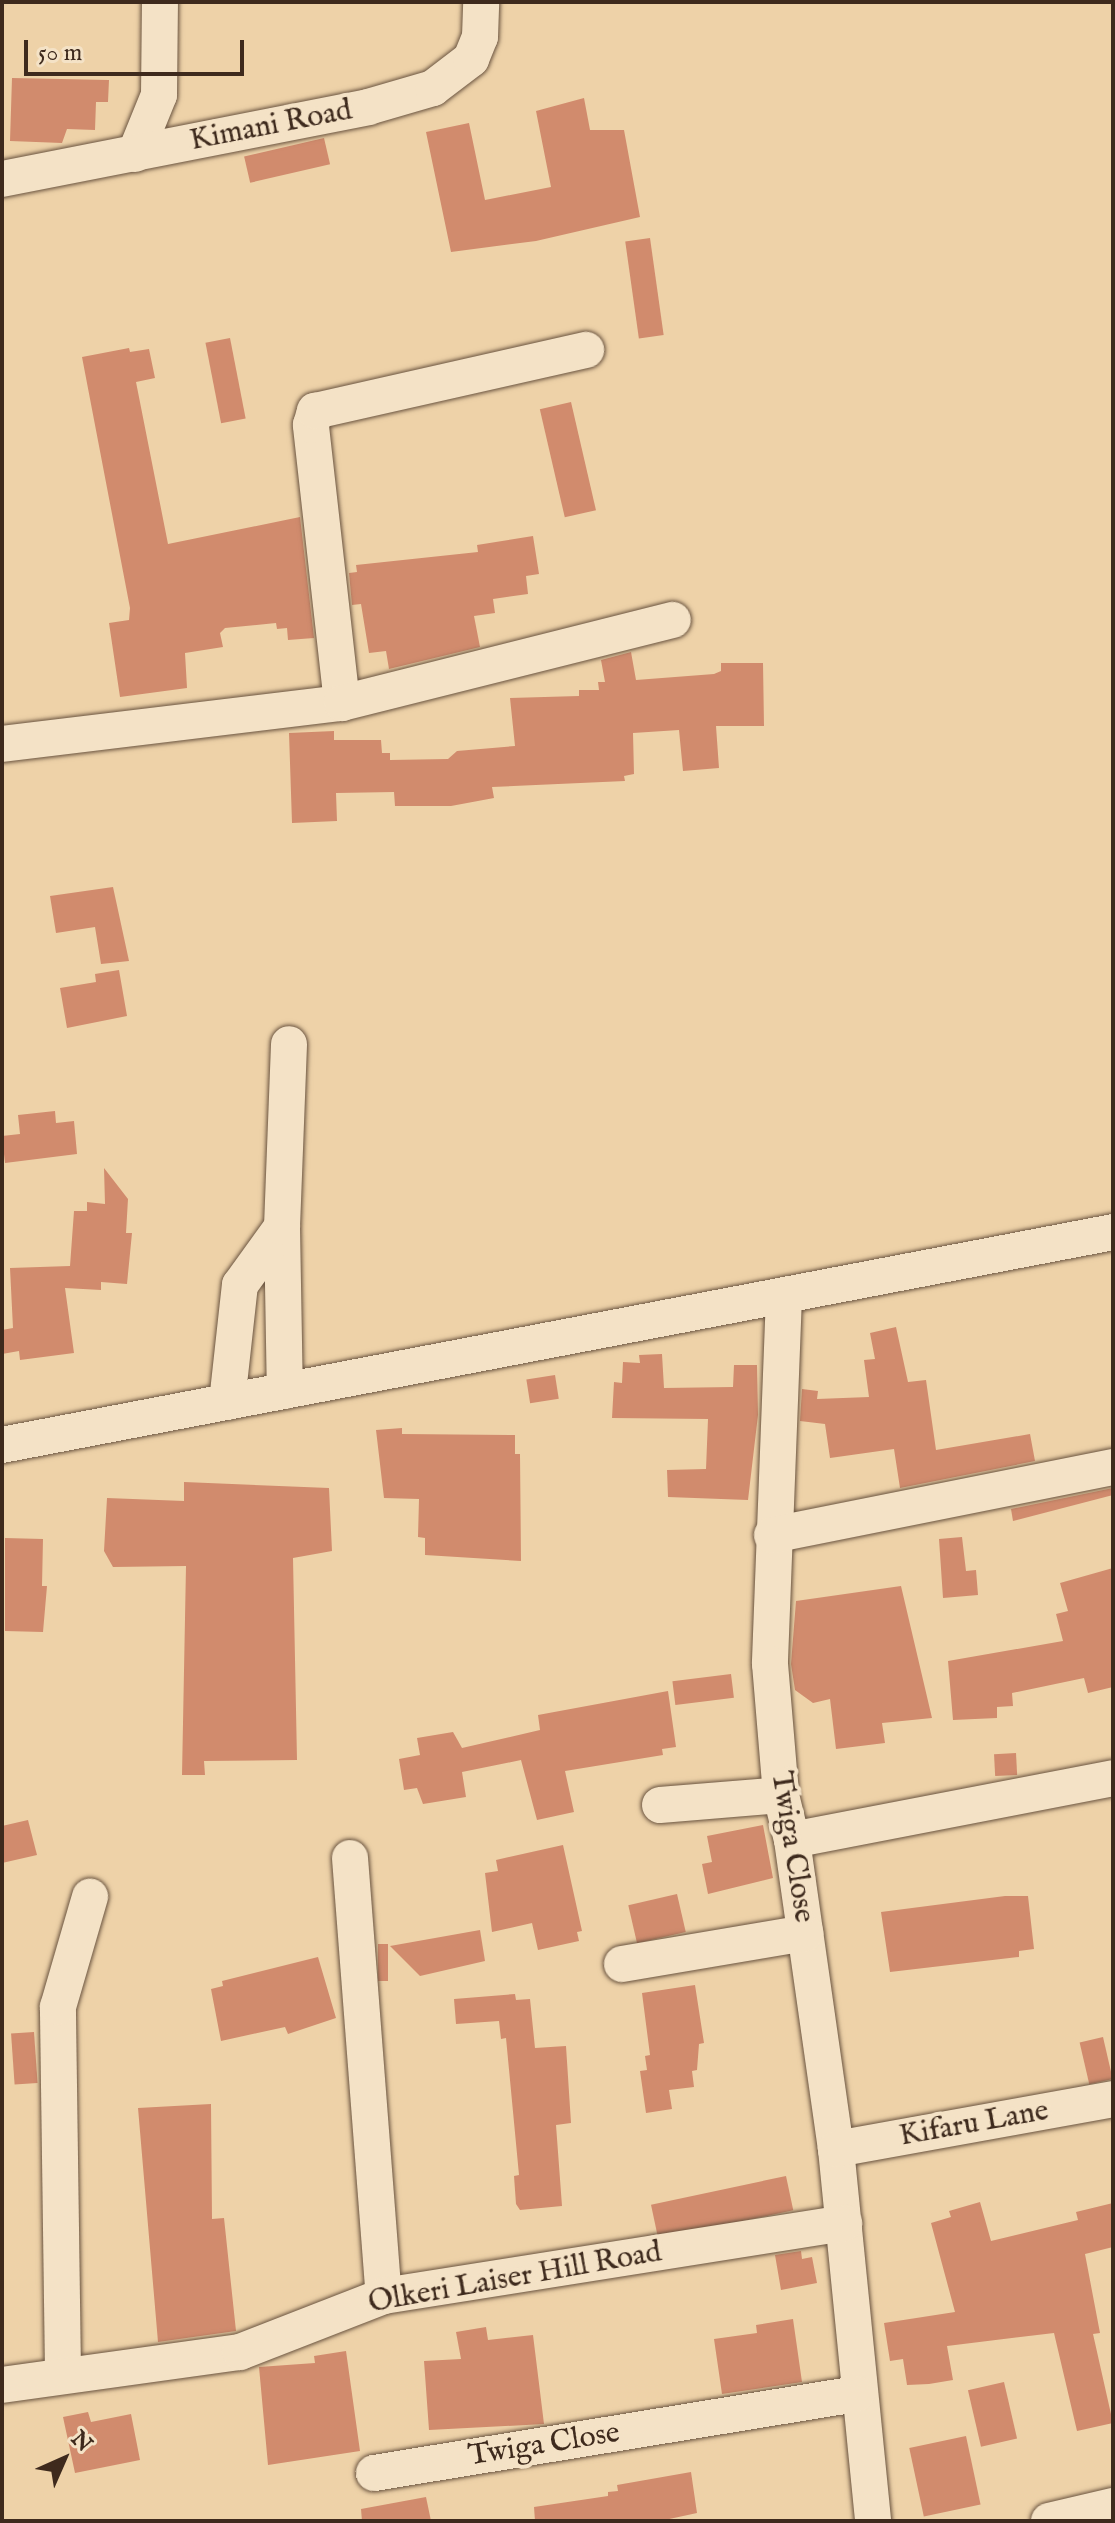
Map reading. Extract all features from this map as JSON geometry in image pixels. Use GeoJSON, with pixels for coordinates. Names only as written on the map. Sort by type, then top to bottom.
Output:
{"type":"FeatureCollection","features":[{"type":"Feature","properties":{"kind":"street"},"geometry":{"type":"LineString","coordinates":[[135,154],[159,95],[160,2]]}},
{"type":"Feature","properties":{"kind":"street","name":"Kimani Road"},"geometry":{"type":"LineString","coordinates":[[2,179],[394,102],[433,88],[471,59],[480,37],[481,2]]}},
{"type":"Feature","properties":{"kind":"street"},"geometry":{"type":"LineString","coordinates":[[342,703],[311,425],[315,411],[586,350]]}},
{"type":"Feature","properties":{"kind":"street"},"geometry":{"type":"LineString","coordinates":[[2,744],[342,703],[673,620]]}},
{"type":"Feature","properties":{"kind":"street"},"geometry":{"type":"LineString","coordinates":[[285,1391],[282,1227],[289,1044]]}},
{"type":"Feature","properties":{"kind":"street"},"geometry":{"type":"LineString","coordinates":[[227,1402],[240,1285],[282,1227]]}},
{"type":"Feature","properties":{"kind":"street"},"geometry":{"type":"LineString","coordinates":[[2,1445],[1113,1232]]}},
{"type":"Feature","properties":{"kind":"street","name":"Twiga Close"},"geometry":{"type":"LineString","coordinates":[[784,1296],[772,1535],[770,1664],[781,1795],[792,1840],[836,2149],[857,2394],[873,2521]]}},
{"type":"Feature","properties":{"kind":"street"},"geometry":{"type":"LineString","coordinates":[[772,1535],[1113,1467]]}},
{"type":"Feature","properties":{"kind":"street"},"geometry":{"type":"LineString","coordinates":[[792,1840],[1113,1778]]}},
{"type":"Feature","properties":{"kind":"street"},"geometry":{"type":"LineString","coordinates":[[660,1805],[781,1795]]}},
{"type":"Feature","properties":{"kind":"street"},"geometry":{"type":"LineString","coordinates":[[350,1858],[384,2296]]}},
{"type":"Feature","properties":{"kind":"street"},"geometry":{"type":"LineString","coordinates":[[63,2372],[58,2007],[90,1897]]}},
{"type":"Feature","properties":{"kind":"street"},"geometry":{"type":"LineString","coordinates":[[622,1964],[805,1933]]}},
{"type":"Feature","properties":{"kind":"street","name":"Kifaru Lane"},"geometry":{"type":"LineString","coordinates":[[836,2149],[1113,2099]]}},
{"type":"Feature","properties":{"kind":"street","name":"Olkeri Laiser Hill Road"},"geometry":{"type":"LineString","coordinates":[[2,2385],[63,2372],[240,2352],[384,2296],[844,2223]]}},
{"type":"Feature","properties":{"kind":"street","name":"Twiga Close"},"geometry":{"type":"LineString","coordinates":[[374,2473],[857,2394]]}},
{"type":"Feature","properties":{"kind":"street"},"geometry":{"type":"LineString","coordinates":[[1049,2521],[1113,2506]]}},
{"type":"Feature","properties":{"kind":"building"},"geometry":{"type":"Polygon","coordinates":[[[12,78],[109,80],[108,102],[96,102],[95,130],[67,129],[62,143],[10,141],[12,78]]]}},
{"type":"Feature","properties":{"kind":"building"},"geometry":{"type":"Polygon","coordinates":[[[584,98],[590,130],[624,130],[640,217],[536,241],[451,252],[426,132],[469,123],[485,200],[551,187],[536,111],[584,98]]]}},
{"type":"Feature","properties":{"kind":"building"},"geometry":{"type":"Polygon","coordinates":[[[324,138],[330,164],[250,183],[244,156],[324,138]]]}},
{"type":"Feature","properties":{"kind":"building"},"geometry":{"type":"Polygon","coordinates":[[[650,238],[664,335],[639,339],[625,241],[650,238]]]}},
{"type":"Feature","properties":{"kind":"building"},"geometry":{"type":"Polygon","coordinates":[[[230,338],[246,418],[221,423],[205,343],[230,338]]]}},
{"type":"Feature","properties":{"kind":"building"},"geometry":{"type":"Polygon","coordinates":[[[129,348],[130,352],[149,349],[155,378],[136,382],[168,544],[300,517],[314,638],[288,640],[287,628],[277,629],[276,623],[225,628],[220,633],[223,647],[185,653],[187,688],[120,697],[109,623],[129,620],[130,608],[82,357],[129,348]]]}},
{"type":"Feature","properties":{"kind":"building"},"geometry":{"type":"Polygon","coordinates":[[[571,402],[596,510],[565,517],[540,409],[571,402]]]}},
{"type":"Feature","properties":{"kind":"building"},"geometry":{"type":"Polygon","coordinates":[[[533,536],[539,574],[526,576],[528,594],[493,599],[495,613],[474,616],[480,647],[389,669],[386,651],[369,653],[361,604],[352,605],[349,573],[357,572],[356,565],[478,552],[477,545],[533,536]]]}},
{"type":"Feature","properties":{"kind":"building"},"geometry":{"type":"Polygon","coordinates":[[[631,652],[636,680],[714,674],[721,671],[721,663],[763,663],[764,726],[716,726],[719,768],[683,771],[679,730],[633,733],[634,774],[624,776],[625,781],[492,787],[494,798],[451,806],[395,806],[394,792],[336,793],[337,821],[292,823],[289,733],[334,731],[334,740],[381,740],[382,753],[390,753],[390,760],[448,759],[457,751],[515,746],[510,698],[579,696],[579,690],[599,690],[598,682],[605,682],[601,660],[631,652]]]}},
{"type":"Feature","properties":{"kind":"building"},"geometry":{"type":"Polygon","coordinates":[[[113,887],[129,961],[101,964],[95,927],[56,933],[50,896],[113,887]]]}},
{"type":"Feature","properties":{"kind":"building"},"geometry":{"type":"Polygon","coordinates":[[[119,970],[127,1016],[67,1028],[60,988],[96,982],[95,974],[119,970]]]}},
{"type":"Feature","properties":{"kind":"building"},"geometry":{"type":"Polygon","coordinates":[[[55,1111],[56,1123],[74,1121],[77,1154],[5,1163],[2,1136],[20,1134],[18,1115],[55,1111]]]}},
{"type":"Feature","properties":{"kind":"building"},"geometry":{"type":"Polygon","coordinates":[[[104,1168],[128,1199],[126,1233],[132,1233],[127,1284],[101,1282],[101,1290],[65,1288],[74,1353],[20,1360],[19,1351],[2,1354],[2,1330],[13,1328],[10,1268],[70,1266],[74,1211],[87,1211],[87,1202],[105,1204],[104,1168]]]}},
{"type":"Feature","properties":{"kind":"building"},"geometry":{"type":"Polygon","coordinates":[[[896,1327],[908,1382],[926,1380],[936,1450],[1030,1434],[1035,1461],[900,1488],[894,1449],[830,1458],[825,1424],[800,1421],[802,1389],[818,1391],[817,1399],[869,1397],[864,1360],[875,1359],[870,1333],[896,1327]]]}},
{"type":"Feature","properties":{"kind":"building"},"geometry":{"type":"Polygon","coordinates":[[[662,1354],[664,1388],[733,1387],[734,1365],[757,1365],[758,1415],[748,1500],[668,1497],[667,1470],[706,1469],[708,1419],[612,1418],[614,1382],[622,1383],[623,1362],[640,1363],[639,1355],[662,1354]]]}},
{"type":"Feature","properties":{"kind":"building"},"geometry":{"type":"Polygon","coordinates":[[[555,1375],[559,1399],[530,1403],[526,1380],[555,1375]]]}},
{"type":"Feature","properties":{"kind":"building"},"geometry":{"type":"Polygon","coordinates":[[[402,1428],[402,1434],[515,1435],[515,1454],[520,1454],[521,1561],[425,1555],[425,1538],[418,1537],[419,1499],[384,1498],[376,1430],[402,1428]]]}},
{"type":"Feature","properties":{"kind":"building"},"geometry":{"type":"Polygon","coordinates":[[[184,1482],[329,1488],[332,1551],[293,1558],[297,1760],[204,1761],[205,1775],[182,1775],[186,1566],[113,1567],[104,1551],[107,1498],[184,1501],[184,1482]]]}},
{"type":"Feature","properties":{"kind":"building"},"geometry":{"type":"Polygon","coordinates":[[[1113,1488],[1113,1495],[1013,1521],[1011,1509],[1113,1488]]]}},
{"type":"Feature","properties":{"kind":"building"},"geometry":{"type":"Polygon","coordinates":[[[962,1537],[966,1571],[976,1570],[978,1595],[943,1598],[939,1539],[962,1537]]]}},
{"type":"Feature","properties":{"kind":"building"},"geometry":{"type":"Polygon","coordinates":[[[5,1538],[43,1539],[42,1586],[47,1586],[43,1632],[5,1631],[5,1538]]]}},
{"type":"Feature","properties":{"kind":"building"},"geometry":{"type":"Polygon","coordinates":[[[1113,1568],[1113,1687],[1088,1693],[1084,1678],[1012,1693],[1013,1706],[997,1707],[997,1718],[953,1720],[948,1661],[1063,1641],[1056,1614],[1068,1611],[1060,1583],[1113,1568]]]}},
{"type":"Feature","properties":{"kind":"building"},"geometry":{"type":"Polygon","coordinates":[[[901,1586],[932,1718],[882,1723],[885,1743],[836,1749],[830,1699],[813,1703],[795,1690],[791,1664],[796,1601],[901,1586]]]}},
{"type":"Feature","properties":{"kind":"building"},"geometry":{"type":"Polygon","coordinates":[[[731,1674],[734,1698],[675,1705],[672,1681],[731,1674]]]}},
{"type":"Feature","properties":{"kind":"building"},"geometry":{"type":"Polygon","coordinates":[[[668,1691],[676,1747],[662,1749],[663,1755],[565,1771],[574,1812],[537,1820],[521,1760],[462,1772],[466,1797],[423,1804],[417,1788],[404,1790],[399,1759],[420,1755],[417,1738],[453,1732],[462,1748],[540,1730],[538,1715],[668,1691]]]}},
{"type":"Feature","properties":{"kind":"building"},"geometry":{"type":"Polygon","coordinates":[[[1016,1753],[1017,1775],[995,1776],[994,1754],[1016,1753]]]}},
{"type":"Feature","properties":{"kind":"building"},"geometry":{"type":"Polygon","coordinates":[[[28,1820],[37,1855],[2,1863],[2,1826],[28,1820]]]}},
{"type":"Feature","properties":{"kind":"building"},"geometry":{"type":"Polygon","coordinates":[[[763,1825],[773,1878],[708,1894],[702,1864],[712,1862],[707,1836],[763,1825]]]}},
{"type":"Feature","properties":{"kind":"building"},"geometry":{"type":"Polygon","coordinates":[[[563,1845],[582,1931],[577,1932],[579,1941],[538,1950],[532,1923],[492,1932],[485,1873],[498,1871],[496,1860],[563,1845]]]}},
{"type":"Feature","properties":{"kind":"building"},"geometry":{"type":"Polygon","coordinates":[[[677,1894],[686,1932],[637,1943],[628,1905],[677,1894]]]}},
{"type":"Feature","properties":{"kind":"building"},"geometry":{"type":"Polygon","coordinates":[[[1005,1896],[1028,1896],[1034,1949],[1019,1951],[1019,1957],[890,1972],[881,1912],[1005,1896]]]}},
{"type":"Feature","properties":{"kind":"building"},"geometry":{"type":"Polygon","coordinates":[[[480,1930],[485,1961],[420,1976],[390,1946],[480,1930]]]}},
{"type":"Feature","properties":{"kind":"building"},"geometry":{"type":"Polygon","coordinates":[[[378,1944],[388,1944],[388,1981],[378,1981],[378,1944]]]}},
{"type":"Feature","properties":{"kind":"building"},"geometry":{"type":"Polygon","coordinates":[[[318,1957],[336,2018],[288,2034],[285,2027],[221,2041],[211,1989],[223,1986],[222,1981],[318,1957]]]}},
{"type":"Feature","properties":{"kind":"building"},"geometry":{"type":"Polygon","coordinates":[[[695,1985],[704,2043],[699,2044],[697,2070],[692,2071],[694,2087],[669,2090],[672,2109],[646,2113],[640,2071],[647,2070],[645,2056],[650,2055],[642,1993],[695,1985]]]}},
{"type":"Feature","properties":{"kind":"building"},"geometry":{"type":"Polygon","coordinates":[[[515,1994],[516,2000],[530,1999],[535,2048],[566,2046],[571,2123],[556,2125],[562,2206],[520,2210],[516,2204],[514,2176],[519,2175],[506,2038],[501,2039],[499,2021],[456,2024],[454,1999],[515,1994]]]}},
{"type":"Feature","properties":{"kind":"building"},"geometry":{"type":"Polygon","coordinates":[[[34,2032],[38,2083],[15,2084],[11,2034],[34,2032]]]}},
{"type":"Feature","properties":{"kind":"building"},"geometry":{"type":"Polygon","coordinates":[[[1103,2037],[1113,2079],[1089,2084],[1080,2042],[1103,2037]]]}},
{"type":"Feature","properties":{"kind":"building"},"geometry":{"type":"Polygon","coordinates":[[[211,2104],[212,2219],[224,2218],[236,2331],[158,2342],[138,2108],[211,2104]]]}},
{"type":"Feature","properties":{"kind":"building"},"geometry":{"type":"Polygon","coordinates":[[[786,2176],[793,2210],[658,2239],[651,2205],[786,2176]]]}},
{"type":"Feature","properties":{"kind":"building"},"geometry":{"type":"Polygon","coordinates":[[[980,2202],[991,2241],[1078,2220],[1076,2212],[1113,2203],[1113,2247],[1085,2254],[1100,2333],[1093,2334],[1113,2423],[1077,2431],[1054,2333],[947,2346],[953,2380],[907,2385],[903,2359],[890,2361],[884,2323],[955,2312],[931,2223],[951,2217],[949,2211],[980,2202]]]}},
{"type":"Feature","properties":{"kind":"building"},"geometry":{"type":"Polygon","coordinates":[[[801,2251],[802,2259],[812,2257],[817,2283],[781,2290],[775,2255],[801,2251]]]}},
{"type":"Feature","properties":{"kind":"building"},"geometry":{"type":"Polygon","coordinates":[[[793,2319],[802,2382],[722,2394],[714,2339],[757,2333],[756,2325],[793,2319]]]}},
{"type":"Feature","properties":{"kind":"building"},"geometry":{"type":"Polygon","coordinates":[[[486,2327],[488,2340],[533,2335],[544,2424],[429,2430],[424,2361],[461,2359],[456,2332],[486,2327]]]}},
{"type":"Feature","properties":{"kind":"building"},"geometry":{"type":"Polygon","coordinates":[[[346,2351],[360,2451],[268,2465],[259,2367],[315,2363],[314,2356],[346,2351]]]}},
{"type":"Feature","properties":{"kind":"building"},"geometry":{"type":"Polygon","coordinates":[[[1004,2382],[1017,2439],[981,2447],[968,2390],[1004,2382]]]}},
{"type":"Feature","properties":{"kind":"building"},"geometry":{"type":"Polygon","coordinates":[[[88,2412],[91,2422],[131,2414],[140,2460],[75,2473],[63,2417],[88,2412]]]}},
{"type":"Feature","properties":{"kind":"building"},"geometry":{"type":"Polygon","coordinates":[[[966,2436],[981,2504],[924,2517],[909,2448],[966,2436]]]}},
{"type":"Feature","properties":{"kind":"building"},"geometry":{"type":"Polygon","coordinates":[[[691,2472],[697,2513],[660,2521],[535,2521],[534,2507],[608,2496],[608,2492],[618,2491],[617,2485],[691,2472]]]}},
{"type":"Feature","properties":{"kind":"building"},"geometry":{"type":"Polygon","coordinates":[[[426,2497],[431,2521],[362,2521],[361,2509],[426,2497]]]}}]}
